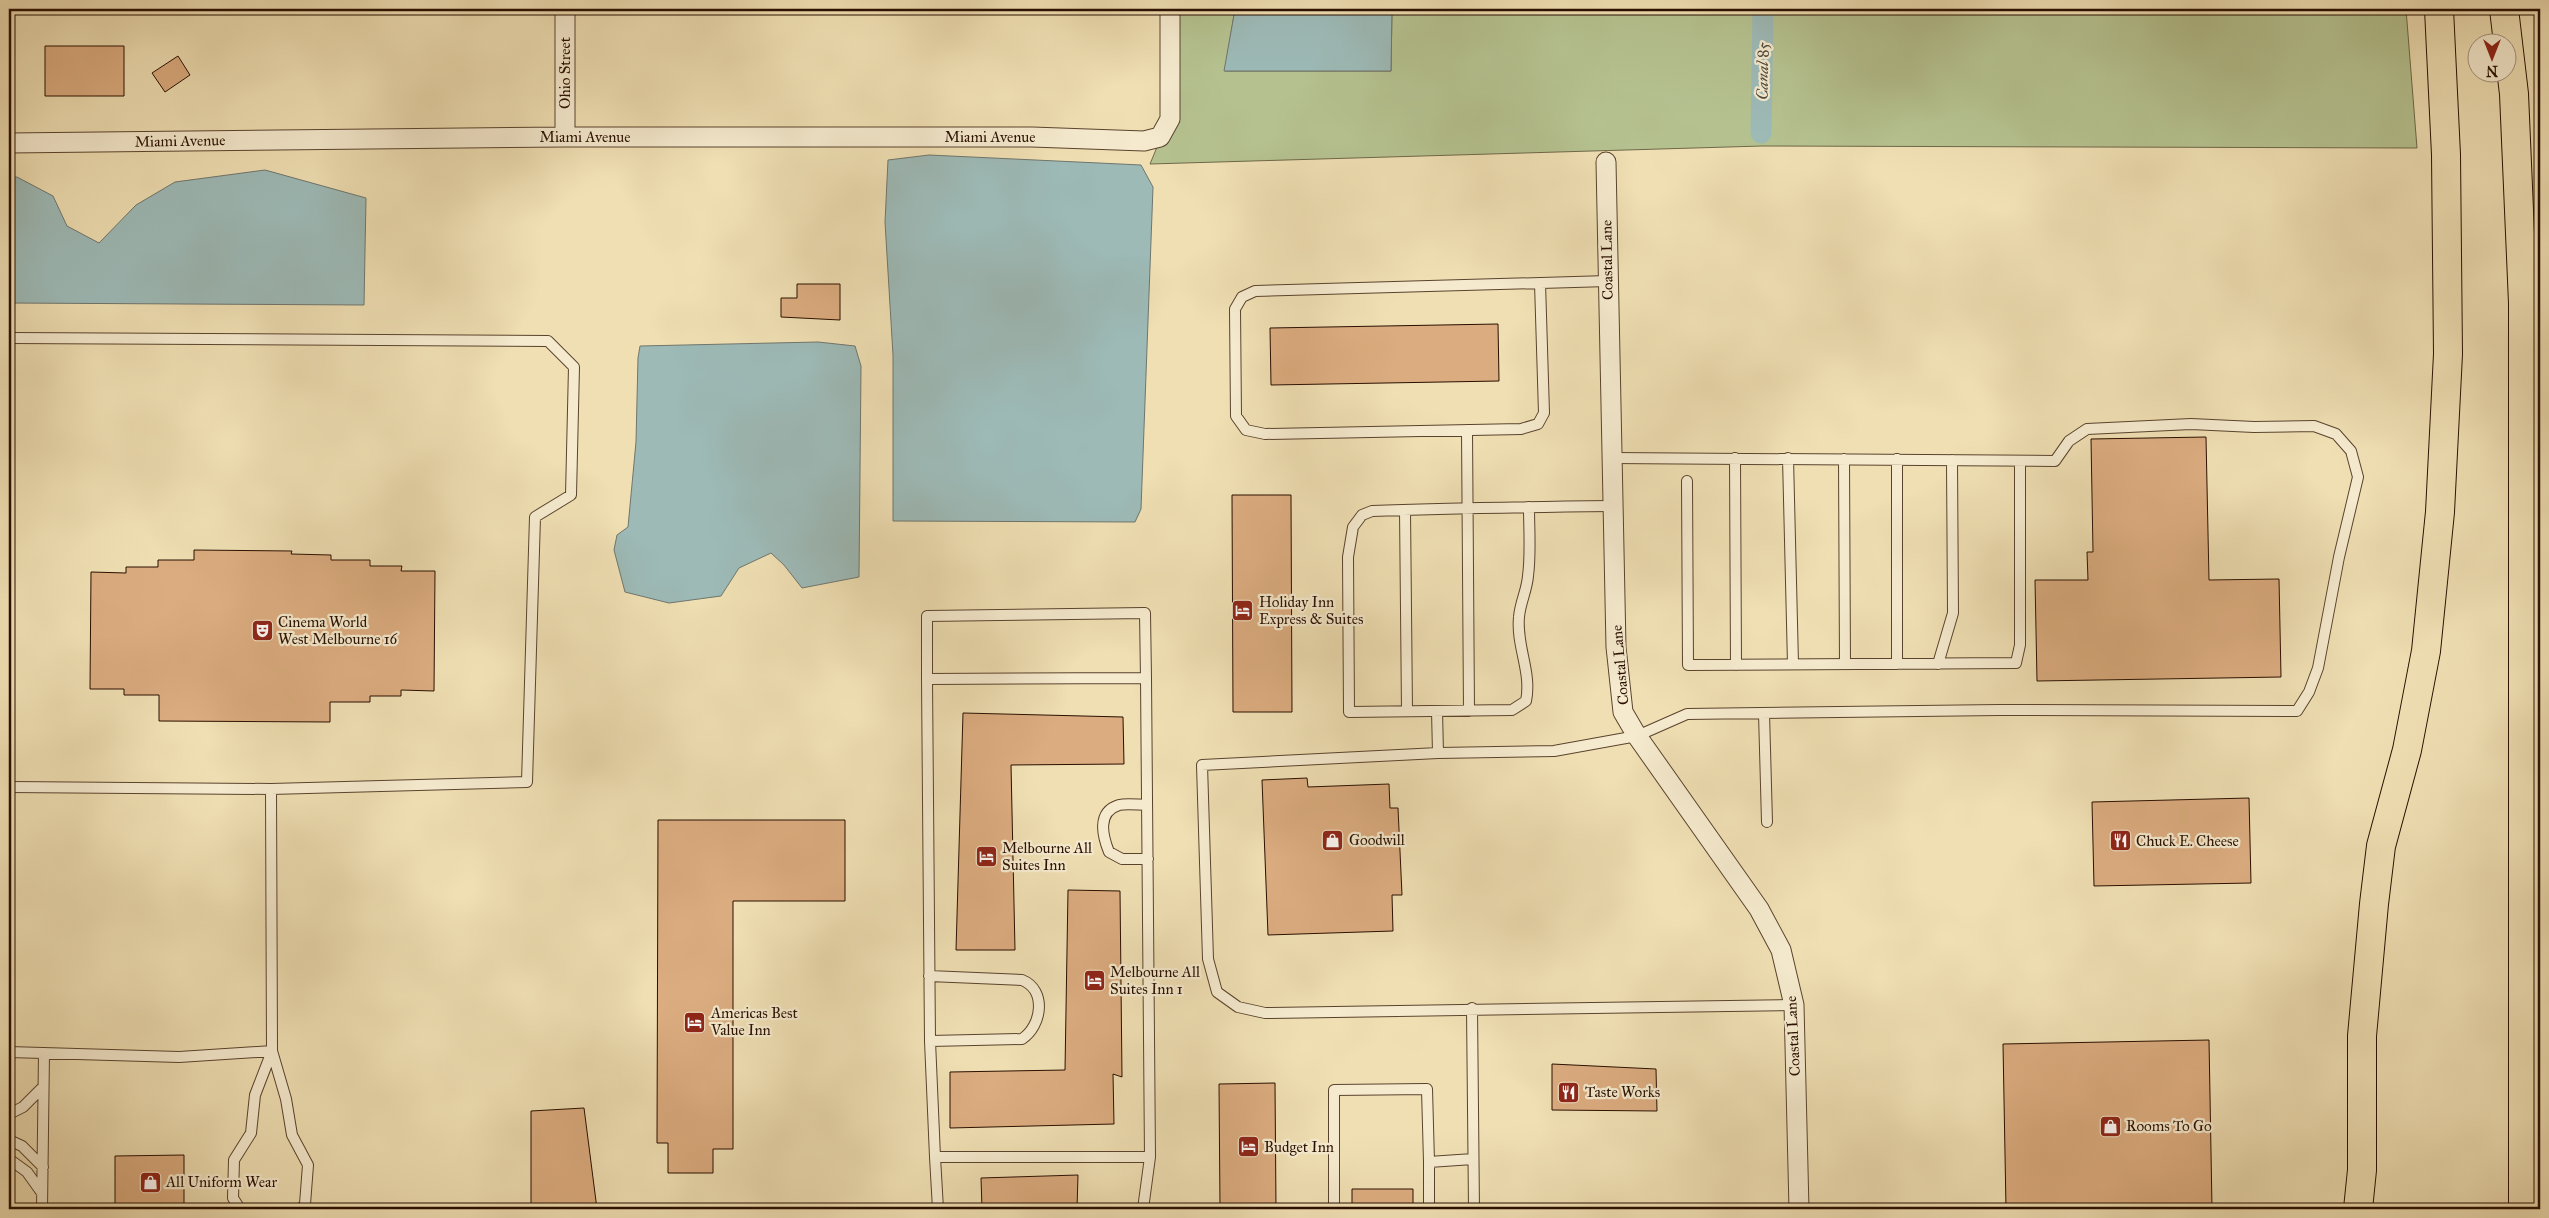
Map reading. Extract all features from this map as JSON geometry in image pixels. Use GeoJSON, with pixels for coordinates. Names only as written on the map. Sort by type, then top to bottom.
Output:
{"type":"FeatureCollection","features":[{"type":"Feature","properties":{"kind":"highway"},"geometry":{"type":"LineString","coordinates":[[2358,1209],[2362,1170],[2362,1036],[2374,904],[2381,846],[2407,750],[2426,650],[2440,512],[2448,344],[2446,155],[2439,9]]}},
{"type":"Feature","properties":{"kind":"highway"},"geometry":{"type":"LineString","coordinates":[[2504,9],[2514,94],[2523,303],[2523,1209]]}},
{"type":"Feature","properties":{"kind":"highway"},"geometry":{"type":"LineString","coordinates":[[2362,1170],[2370,1209]]}},
{"type":"Feature","properties":{"kind":"street","name":"Ohio Street"},"geometry":{"type":"LineString","coordinates":[[565,137],[566,9]]}},
{"type":"Feature","properties":{"kind":"street","name":"Miami Avenue"},"geometry":{"type":"LineString","coordinates":[[9,143],[565,137],[1032,137],[1144,141],[1160,137],[1170,119],[1170,9]]}},
{"type":"Feature","properties":{"kind":"street","name":"Coastal Lane"},"geometry":{"type":"LineString","coordinates":[[1606,162],[1616,647],[1623,712],[1637,736],[1759,909],[1781,950],[1794,1005],[1799,1209]]}},
{"type":"Feature","properties":{"kind":"lane"},"geometry":{"type":"LineString","coordinates":[[1540,283],[1544,413],[1538,424],[1521,429],[1265,434],[1246,430],[1236,416],[1235,309],[1242,297],[1255,291],[1608,281]]}},
{"type":"Feature","properties":{"kind":"lane"},"geometry":{"type":"LineString","coordinates":[[9,338],[548,341],[574,367],[571,495],[535,517],[527,782],[271,789],[9,786]]}},
{"type":"Feature","properties":{"kind":"lane"},"geometry":{"type":"LineString","coordinates":[[1612,458],[2055,461],[2069,441],[2087,429],[2191,424],[2314,426],[2336,434],[2351,451],[2358,477],[2339,557],[2318,668],[2309,692],[2297,711],[1999,710],[1687,714],[1637,736],[1554,751],[1438,753],[1202,765],[1208,960],[1218,992],[1238,1007],[1265,1013],[1472,1008],[1794,1005]]}},
{"type":"Feature","properties":{"kind":"lane"},"geometry":{"type":"LineString","coordinates":[[1467,430],[1469,711]]}},
{"type":"Feature","properties":{"kind":"lane"},"geometry":{"type":"LineString","coordinates":[[1735,458],[1736,665]]}},
{"type":"Feature","properties":{"kind":"lane"},"geometry":{"type":"LineString","coordinates":[[1788,458],[1793,664]]}},
{"type":"Feature","properties":{"kind":"lane"},"geometry":{"type":"LineString","coordinates":[[1844,459],[1846,664]]}},
{"type":"Feature","properties":{"kind":"lane"},"geometry":{"type":"LineString","coordinates":[[1897,664],[1898,460]]}},
{"type":"Feature","properties":{"kind":"lane"},"geometry":{"type":"LineString","coordinates":[[1938,664],[1953,613],[1952,460]]}},
{"type":"Feature","properties":{"kind":"lane"},"geometry":{"type":"LineString","coordinates":[[1686,482],[1688,665],[2016,663],[2020,645],[2020,461]]}},
{"type":"Feature","properties":{"kind":"lane"},"geometry":{"type":"LineString","coordinates":[[1529,507],[1528,576],[1519,618],[1520,646],[1526,666],[1529,689],[1526,701],[1512,710],[1349,712],[1348,557],[1353,527],[1362,515],[1372,511],[1468,508],[1529,507],[1613,506]]}},
{"type":"Feature","properties":{"kind":"lane"},"geometry":{"type":"LineString","coordinates":[[1405,510],[1407,711]]}},
{"type":"Feature","properties":{"kind":"lane"},"geometry":{"type":"LineString","coordinates":[[938,1209],[930,1041],[927,616],[1145,613],[1150,1157],[1143,1209]]}},
{"type":"Feature","properties":{"kind":"lane"},"geometry":{"type":"LineString","coordinates":[[927,679],[1146,678]]}},
{"type":"Feature","properties":{"kind":"lane"},"geometry":{"type":"LineString","coordinates":[[1436,711],[1438,753]]}},
{"type":"Feature","properties":{"kind":"lane"},"geometry":{"type":"LineString","coordinates":[[1764,713],[1767,822]]}},
{"type":"Feature","properties":{"kind":"lane"},"geometry":{"type":"LineString","coordinates":[[271,789],[272,1051],[286,1099],[292,1135],[308,1165],[305,1204],[301,1209]]}},
{"type":"Feature","properties":{"kind":"lane"},"geometry":{"type":"LineString","coordinates":[[1147,805],[1119,805],[1109,811],[1103,820],[1102,836],[1109,852],[1122,859],[1148,859]]}},
{"type":"Feature","properties":{"kind":"lane"},"geometry":{"type":"LineString","coordinates":[[929,976],[1022,980],[1036,990],[1039,1002],[1035,1027],[1022,1040],[930,1041]]}},
{"type":"Feature","properties":{"kind":"lane"},"geometry":{"type":"LineString","coordinates":[[1472,1008],[1474,1209]]}},
{"type":"Feature","properties":{"kind":"lane"},"geometry":{"type":"LineString","coordinates":[[9,1052],[179,1057],[272,1051]]}},
{"type":"Feature","properties":{"kind":"lane"},"geometry":{"type":"LineString","coordinates":[[240,1209],[233,1198],[234,1160],[250,1133],[255,1095],[272,1051]]}},
{"type":"Feature","properties":{"kind":"lane"},"geometry":{"type":"LineString","coordinates":[[42,1209],[44,1053]]}},
{"type":"Feature","properties":{"kind":"lane"},"geometry":{"type":"LineString","coordinates":[[9,1114],[23,1107],[44,1087]]}},
{"type":"Feature","properties":{"kind":"lane"},"geometry":{"type":"LineString","coordinates":[[1334,1209],[1334,1090],[1427,1089],[1430,1209]]}},
{"type":"Feature","properties":{"kind":"lane"},"geometry":{"type":"LineString","coordinates":[[9,1140],[22,1146],[43,1167]]}},
{"type":"Feature","properties":{"kind":"lane"},"geometry":{"type":"LineString","coordinates":[[935,1157],[1150,1157]]}},
{"type":"Feature","properties":{"kind":"lane"},"geometry":{"type":"LineString","coordinates":[[9,1159],[27,1172],[42,1193]]}},
{"type":"Feature","properties":{"kind":"lane"},"geometry":{"type":"LineString","coordinates":[[1429,1162],[1474,1159]]}},
{"type":"Feature","properties":{"kind":"green space"},"geometry":{"type":"Polygon","coordinates":[[[1168,9],[1235,9],[1225,71],[1391,71],[1392,9],[2406,9],[2417,148],[1762,146],[1150,164],[1167,123],[1168,9]]]}},
{"type":"Feature","properties":{"kind":"water"},"geometry":{"type":"Polygon","coordinates":[[[1235,9],[1392,9],[1391,71],[1224,71],[1235,9]]]}},
{"type":"Feature","properties":{"kind":"water"},"geometry":{"type":"Polygon","coordinates":[[[929,155],[1141,165],[1153,187],[1141,509],[1135,522],[893,521],[893,355],[885,222],[888,160],[929,155]]]}},
{"type":"Feature","properties":{"kind":"water"},"geometry":{"type":"Polygon","coordinates":[[[265,170],[366,198],[364,305],[9,303],[9,178],[17,177],[53,196],[67,226],[99,243],[136,205],[175,182],[265,170]]]}},
{"type":"Feature","properties":{"kind":"water"},"geometry":{"type":"Polygon","coordinates":[[[818,342],[855,346],[861,366],[859,577],[802,588],[784,565],[771,553],[739,568],[721,596],[669,603],[625,592],[614,550],[617,535],[628,527],[636,442],[640,346],[818,342]]]}},
{"type":"Feature","properties":{"kind":"building"},"geometry":{"type":"Polygon","coordinates":[[[45,46],[124,46],[124,96],[45,96],[45,46]]]}},
{"type":"Feature","properties":{"kind":"building"},"geometry":{"type":"Polygon","coordinates":[[[178,56],[190,75],[165,92],[152,73],[178,56]]]}},
{"type":"Feature","properties":{"kind":"building"},"geometry":{"type":"Polygon","coordinates":[[[797,284],[840,284],[840,320],[781,317],[781,298],[797,298],[797,284]]]}},
{"type":"Feature","properties":{"kind":"building"},"geometry":{"type":"Polygon","coordinates":[[[1498,324],[1499,381],[1271,385],[1270,328],[1498,324]]]}},
{"type":"Feature","properties":{"kind":"building"},"geometry":{"type":"Polygon","coordinates":[[[2206,437],[2209,580],[2279,579],[2281,677],[2037,681],[2035,580],[2088,580],[2087,552],[2093,552],[2091,439],[2206,437]]]}},
{"type":"Feature","properties":{"kind":"building"},"geometry":{"type":"Polygon","coordinates":[[[1232,495],[1291,495],[1292,712],[1233,712],[1232,495]]]}},
{"type":"Feature","properties":{"kind":"building","name":"Cinema World West Melbourne 16"},"geometry":{"type":"Polygon","coordinates":[[[194,550],[292,551],[291,554],[331,555],[331,560],[370,560],[370,566],[402,566],[401,571],[435,571],[434,691],[401,690],[401,696],[370,696],[370,702],[330,702],[330,722],[159,721],[159,695],[124,695],[124,689],[90,689],[91,572],[126,573],[126,567],[158,567],[158,560],[194,560],[194,550]]]}},
{"type":"Feature","properties":{"kind":"building","name":"Melbourne All Suites Inn"},"geometry":{"type":"Polygon","coordinates":[[[963,713],[1123,717],[1124,764],[1011,765],[1015,950],[956,950],[963,713]]]}},
{"type":"Feature","properties":{"kind":"building"},"geometry":{"type":"Polygon","coordinates":[[[1307,778],[1308,787],[1389,784],[1390,808],[1398,808],[1402,895],[1392,895],[1393,931],[1268,935],[1262,780],[1307,778]]]}},
{"type":"Feature","properties":{"kind":"building"},"geometry":{"type":"Polygon","coordinates":[[[2249,798],[2251,883],[2094,886],[2092,802],[2249,798]]]}},
{"type":"Feature","properties":{"kind":"building","name":"Americas Best Value Inn"},"geometry":{"type":"Polygon","coordinates":[[[658,820],[845,820],[845,901],[733,901],[733,1149],[713,1149],[713,1173],[668,1173],[668,1143],[657,1143],[658,820]]]}},
{"type":"Feature","properties":{"kind":"building","name":"Melbourne All Suites Inn 1"},"geometry":{"type":"Polygon","coordinates":[[[1068,890],[1120,891],[1122,1077],[1113,1074],[1114,1124],[950,1128],[950,1072],[1065,1070],[1068,890]]]}},
{"type":"Feature","properties":{"kind":"building"},"geometry":{"type":"Polygon","coordinates":[[[2209,1040],[2212,1208],[2006,1209],[2003,1044],[2209,1040]]]}},
{"type":"Feature","properties":{"kind":"building"},"geometry":{"type":"Polygon","coordinates":[[[1552,1064],[1656,1069],[1657,1111],[1552,1110],[1552,1064]]]}},
{"type":"Feature","properties":{"kind":"building","name":"Budget Inn"},"geometry":{"type":"Polygon","coordinates":[[[1275,1083],[1276,1209],[1220,1209],[1219,1084],[1275,1083]]]}},
{"type":"Feature","properties":{"kind":"building"},"geometry":{"type":"Polygon","coordinates":[[[584,1108],[597,1209],[531,1209],[531,1111],[584,1108]]]}},
{"type":"Feature","properties":{"kind":"building","name":"All Uniform Wear"},"geometry":{"type":"Polygon","coordinates":[[[184,1155],[184,1209],[115,1209],[115,1156],[184,1155]]]}},
{"type":"Feature","properties":{"kind":"building"},"geometry":{"type":"Polygon","coordinates":[[[1078,1175],[1077,1209],[982,1209],[981,1178],[1078,1175]]]}},
{"type":"Feature","properties":{"kind":"building"},"geometry":{"type":"Polygon","coordinates":[[[1352,1189],[1413,1189],[1413,1209],[1352,1209],[1352,1189]]]}},
{"type":"Feature","properties":{"kind":"waterway","name":"Canal 85"},"geometry":{"type":"LineString","coordinates":[[1761,133],[1763,9]]}},
{"type":"Feature","properties":{"kind":"place","name":"Holiday Inn Express & Suites"},"geometry":{"type":"Point","coordinates":[1243,611]}},
{"type":"Feature","properties":{"kind":"place","name":"Cinema World West Melbourne 16"},"geometry":{"type":"Point","coordinates":[262,631]}},
{"type":"Feature","properties":{"kind":"place","name":"Goodwill"},"geometry":{"type":"Point","coordinates":[1333,840]}},
{"type":"Feature","properties":{"kind":"place","name":"Chuck E. Cheese"},"geometry":{"type":"Point","coordinates":[2120,841]}},
{"type":"Feature","properties":{"kind":"place","name":"Melbourne All Suites Inn"},"geometry":{"type":"Point","coordinates":[986,857]}},
{"type":"Feature","properties":{"kind":"place","name":"Melbourne All Suites Inn 1"},"geometry":{"type":"Point","coordinates":[1094,981]}},
{"type":"Feature","properties":{"kind":"place","name":"Americas Best Value Inn"},"geometry":{"type":"Point","coordinates":[695,1022]}},
{"type":"Feature","properties":{"kind":"place","name":"Taste Works"},"geometry":{"type":"Point","coordinates":[1569,1092]}},
{"type":"Feature","properties":{"kind":"place","name":"Rooms To Go"},"geometry":{"type":"Point","coordinates":[2110,1126]}},
{"type":"Feature","properties":{"kind":"place","name":"Budget Inn"},"geometry":{"type":"Point","coordinates":[1248,1147]}},
{"type":"Feature","properties":{"kind":"place","name":"All Uniform Wear"},"geometry":{"type":"Point","coordinates":[150,1182]}}]}
